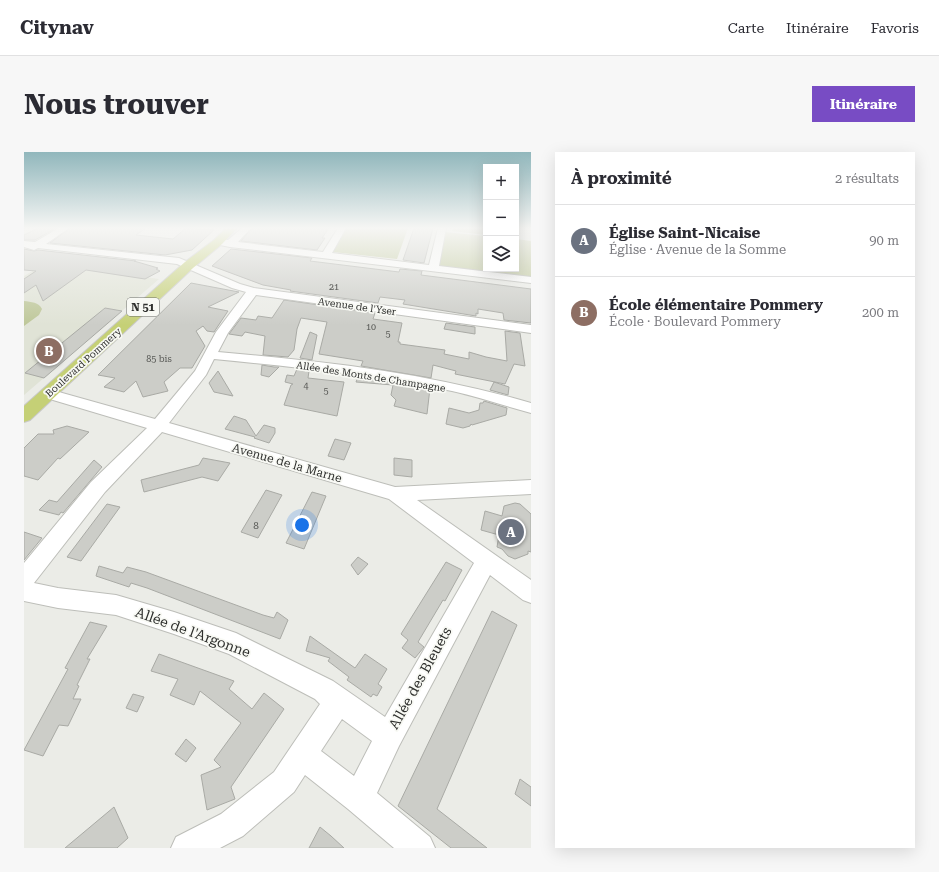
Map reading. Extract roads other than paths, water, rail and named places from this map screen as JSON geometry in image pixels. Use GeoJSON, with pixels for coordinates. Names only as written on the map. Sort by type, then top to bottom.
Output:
{"type":"FeatureCollection","features":[{"type":"Feature","properties":{"kind":"main road","name":"Boulevard Pommery"},"geometry":{"type":"LineString","coordinates":[[24,416],[195,260]]}},
{"type":"Feature","properties":{"kind":"street","name":"Avenue de l'Yser"},"geometry":{"type":"LineString","coordinates":[[175,260],[236,286],[253,291],[531,329]]}},
{"type":"Feature","properties":{"kind":"street"},"geometry":{"type":"LineString","coordinates":[[363,260],[531,280]]}},
{"type":"Feature","properties":{"kind":"street"},"geometry":{"type":"LineString","coordinates":[[434,269],[436,260]]}},
{"type":"Feature","properties":{"kind":"street"},"geometry":{"type":"LineString","coordinates":[[24,579],[98,487],[149,437],[161,423],[201,372],[222,332],[253,291]]}},
{"type":"Feature","properties":{"kind":"street","name":"Allée des Monts de Champagne"},"geometry":{"type":"LineString","coordinates":[[210,355],[271,360],[410,380],[495,397],[531,408]]}},
{"type":"Feature","properties":{"kind":"street","name":"Avenue de la Marne"},"geometry":{"type":"LineString","coordinates":[[48,394],[161,423],[395,494],[531,487]]}},
{"type":"Feature","properties":{"kind":"street"},"geometry":{"type":"LineString","coordinates":[[395,494],[531,593]]}},
{"type":"Feature","properties":{"kind":"street","name":"Allée des Bleuets"},"geometry":{"type":"LineString","coordinates":[[359,798],[388,736],[486,561]]}},
{"type":"Feature","properties":{"kind":"street","name":"Allée de l'Argonne"},"geometry":{"type":"LineString","coordinates":[[24,591],[58,598],[116,605],[174,623],[236,645],[324,690],[338,702],[388,736]]}},
{"type":"Feature","properties":{"kind":"street"},"geometry":{"type":"LineString","coordinates":[[188,848],[232,825],[284,782],[338,702]]}},
{"type":"Feature","properties":{"kind":"street"},"geometry":{"type":"LineString","coordinates":[[302,755],[359,798],[419,848]]}},
{"type":"Feature","properties":{"kind":"place","name":"École élémentaire Pommery"},"geometry":{"type":"Point","coordinates":[49,351]}},
{"type":"Feature","properties":{"kind":"place","name":"Église Saint-Nicaise"},"geometry":{"type":"Point","coordinates":[511,532]}}]}
